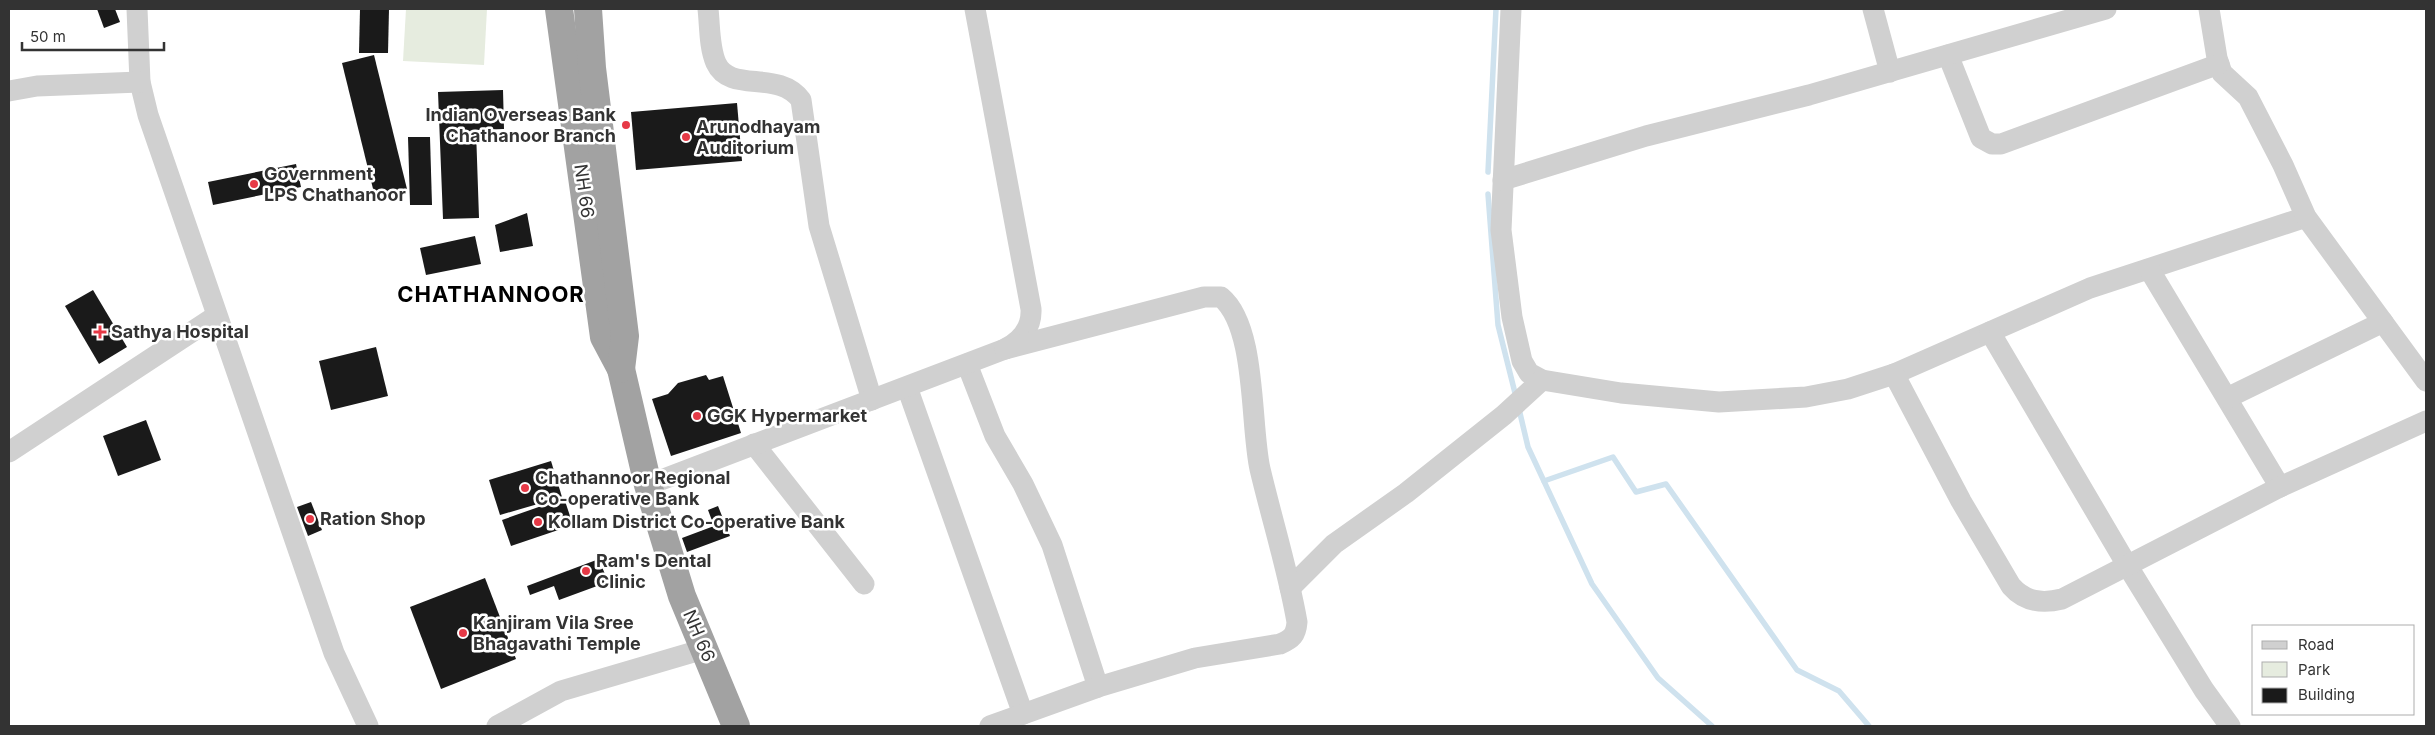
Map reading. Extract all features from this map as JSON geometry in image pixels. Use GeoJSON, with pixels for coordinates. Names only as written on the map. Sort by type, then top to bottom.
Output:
{"type":"FeatureCollection","features":[{"type":"Feature","properties":{"kind":"highway","name":"NH 66"},"geometry":{"type":"LineString","coordinates":[[559,9],[604,337],[621,369],[648,485],[682,596],[736,726]]}},
{"type":"Feature","properties":{"kind":"highway","name":"NH 66"},"geometry":{"type":"LineString","coordinates":[[588,9],[592,68],[625,336],[621,369]]}},
{"type":"Feature","properties":{"kind":"street"},"geometry":{"type":"LineString","coordinates":[[137,9],[140,82],[166,174],[334,654],[368,726]]}},
{"type":"Feature","properties":{"kind":"street"},"geometry":{"type":"LineString","coordinates":[[708,9],[712,50],[720,70],[736,79],[785,85],[794,91],[801,100],[819,226],[872,400]]}},
{"type":"Feature","properties":{"kind":"street"},"geometry":{"type":"LineString","coordinates":[[975,9],[1032,309],[1030,323],[1025,332],[1005,349]]}},
{"type":"Feature","properties":{"kind":"street"},"geometry":{"type":"LineString","coordinates":[[1511,9],[1501,230],[1512,317],[1525,369],[1542,380],[1621,393],[1719,402],[1806,397],[1848,388],[1894,374],[2090,288],[2306,217]]}},
{"type":"Feature","properties":{"kind":"street"},"geometry":{"type":"LineString","coordinates":[[1873,9],[1890,72]]}},
{"type":"Feature","properties":{"kind":"street"},"geometry":{"type":"LineString","coordinates":[[1503,180],[1646,136],[1809,95],[2106,9]]}},
{"type":"Feature","properties":{"kind":"street"},"geometry":{"type":"LineString","coordinates":[[2208,9],[2222,73],[2248,97],[2283,165],[2306,217],[2426,381]]}},
{"type":"Feature","properties":{"kind":"street"},"geometry":{"type":"LineString","coordinates":[[1948,55],[1976,128],[1981,138],[1992,144],[2001,144],[2219,64]]}},
{"type":"Feature","properties":{"kind":"street"},"geometry":{"type":"LineString","coordinates":[[9,91],[37,86],[140,82]]}},
{"type":"Feature","properties":{"kind":"street"},"geometry":{"type":"LineString","coordinates":[[2149,269],[2280,487]]}},
{"type":"Feature","properties":{"kind":"street"},"geometry":{"type":"LineString","coordinates":[[648,485],[1005,349],[1204,297],[1221,297],[1231,305],[1237,319],[1245,350],[1260,467],[1290,588],[1297,622],[1296,633],[1291,640],[1280,644],[1195,658],[1098,687],[1033,717],[990,726]]}},
{"type":"Feature","properties":{"kind":"street"},"geometry":{"type":"LineString","coordinates":[[10,449],[216,316]]}},
{"type":"Feature","properties":{"kind":"street"},"geometry":{"type":"LineString","coordinates":[[2227,398],[2383,322]]}},
{"type":"Feature","properties":{"kind":"street"},"geometry":{"type":"LineString","coordinates":[[1990,332],[2127,565],[2204,690],[2230,726]]}},
{"type":"Feature","properties":{"kind":"street"},"geometry":{"type":"LineString","coordinates":[[967,364],[995,436],[1023,484],[1052,546],[1098,687]]}},
{"type":"Feature","properties":{"kind":"street"},"geometry":{"type":"LineString","coordinates":[[1894,374],[1961,501],[2011,586],[2019,595],[2031,601],[2051,602],[2062,599],[2280,487],[2426,421]]}},
{"type":"Feature","properties":{"kind":"street"},"geometry":{"type":"LineString","coordinates":[[1290,588],[1334,544],[1406,493],[1504,415],[1542,380]]}},
{"type":"Feature","properties":{"kind":"street"},"geometry":{"type":"LineString","coordinates":[[907,387],[1033,717]]}},
{"type":"Feature","properties":{"kind":"street"},"geometry":{"type":"LineString","coordinates":[[754,444],[864,584]]}},
{"type":"Feature","properties":{"kind":"street"},"geometry":{"type":"LineString","coordinates":[[497,726],[562,691],[704,648]]}},
{"type":"Feature","properties":{"kind":"green space"},"geometry":{"type":"Polygon","coordinates":[[[406,9],[487,9],[484,65],[403,61],[406,9]]]}},
{"type":"Feature","properties":{"kind":"building"},"geometry":{"type":"Polygon","coordinates":[[[97,9],[115,9],[120,22],[104,28],[97,9]]]}},
{"type":"Feature","properties":{"kind":"building"},"geometry":{"type":"Polygon","coordinates":[[[360,9],[389,9],[388,53],[359,53],[360,9]]]}},
{"type":"Feature","properties":{"kind":"building"},"geometry":{"type":"Polygon","coordinates":[[[374,55],[407,189],[375,197],[342,63],[374,55]]]}},
{"type":"Feature","properties":{"kind":"building"},"geometry":{"type":"Polygon","coordinates":[[[503,90],[504,129],[476,130],[479,218],[443,219],[438,92],[503,90]]]}},
{"type":"Feature","properties":{"kind":"building","name":"Arunodhayam Auditorium"},"geometry":{"type":"Polygon","coordinates":[[[737,103],[742,161],[636,170],[631,112],[737,103]]]}},
{"type":"Feature","properties":{"kind":"building"},"geometry":{"type":"Polygon","coordinates":[[[408,137],[430,137],[432,205],[410,205],[408,137]]]}},
{"type":"Feature","properties":{"kind":"building","name":"Government LPS Chathanoor"},"geometry":{"type":"Polygon","coordinates":[[[296,164],[301,187],[213,205],[208,182],[296,164]]]}},
{"type":"Feature","properties":{"kind":"building"},"geometry":{"type":"Polygon","coordinates":[[[527,213],[533,246],[500,252],[495,225],[527,213]]]}},
{"type":"Feature","properties":{"kind":"building"},"geometry":{"type":"Polygon","coordinates":[[[475,236],[481,264],[426,275],[420,248],[475,236]]]}},
{"type":"Feature","properties":{"kind":"building"},"geometry":{"type":"Polygon","coordinates":[[[93,290],[127,347],[99,364],[65,306],[93,290]]]}},
{"type":"Feature","properties":{"kind":"building"},"geometry":{"type":"Polygon","coordinates":[[[376,347],[388,396],[331,410],[319,361],[376,347]]]}},
{"type":"Feature","properties":{"kind":"building","name":"GGK Hypermarket"},"geometry":{"type":"Polygon","coordinates":[[[706,375],[709,380],[723,376],[741,433],[671,456],[652,399],[668,394],[678,383],[706,375]]]}},
{"type":"Feature","properties":{"kind":"building"},"geometry":{"type":"Polygon","coordinates":[[[146,420],[161,460],[118,476],[103,436],[146,420]]]}},
{"type":"Feature","properties":{"kind":"building","name":"Chathannoor Regional Co-operative Bank"},"geometry":{"type":"Polygon","coordinates":[[[551,461],[562,497],[500,515],[489,480],[551,461]]]}},
{"type":"Feature","properties":{"kind":"building","name":"Kollam District Co-operative Bank"},"geometry":{"type":"Polygon","coordinates":[[[564,498],[573,525],[511,546],[502,520],[564,498]]]}},
{"type":"Feature","properties":{"kind":"building","name":"Ration Shop"},"geometry":{"type":"Polygon","coordinates":[[[311,502],[322,530],[308,536],[297,507],[311,502]]]}},
{"type":"Feature","properties":{"kind":"building"},"geometry":{"type":"Polygon","coordinates":[[[718,506],[730,536],[687,552],[682,538],[714,526],[708,510],[718,506]]]}},
{"type":"Feature","properties":{"kind":"building","name":"Ram's Dental Clinic"},"geometry":{"type":"Polygon","coordinates":[[[599,559],[608,582],[559,600],[554,586],[530,595],[527,586],[599,559]]]}},
{"type":"Feature","properties":{"kind":"building","name":"Kanjiram Vila Sree Bhagavathi Temple"},"geometry":{"type":"Polygon","coordinates":[[[485,578],[516,659],[441,689],[410,607],[485,578]]]}},
{"type":"Feature","properties":{"kind":"waterway"},"geometry":{"type":"LineString","coordinates":[[1488,172],[1496,9]]}},
{"type":"Feature","properties":{"kind":"waterway"},"geometry":{"type":"LineString","coordinates":[[1488,194],[1498,325],[1516,397]]}},
{"type":"Feature","properties":{"kind":"waterway"},"geometry":{"type":"LineString","coordinates":[[1519,409],[1528,447],[1592,584],[1658,678],[1712,726]]}},
{"type":"Feature","properties":{"kind":"waterway"},"geometry":{"type":"LineString","coordinates":[[1544,481],[1613,457],[1636,492],[1666,484],[1797,670],[1839,691],[1869,726]]}},
{"type":"Feature","properties":{"kind":"place","name":"Indian Overseas Bank Chathanoor Branch"},"geometry":{"type":"Point","coordinates":[626,125]}},
{"type":"Feature","properties":{"kind":"place","name":"Arunodhayam Auditorium"},"geometry":{"type":"Point","coordinates":[686,137]}},
{"type":"Feature","properties":{"kind":"place","name":"Government LPS Chathanoor"},"geometry":{"type":"Point","coordinates":[254,184]}},
{"type":"Feature","properties":{"kind":"place","name":"Sathya Hospital"},"geometry":{"type":"Point","coordinates":[100,332]}},
{"type":"Feature","properties":{"kind":"place","name":"GGK Hypermarket"},"geometry":{"type":"Point","coordinates":[697,416]}},
{"type":"Feature","properties":{"kind":"place","name":"Chathannoor Regional Co-operative Bank"},"geometry":{"type":"Point","coordinates":[525,488]}},
{"type":"Feature","properties":{"kind":"place","name":"Ration Shop"},"geometry":{"type":"Point","coordinates":[310,519]}},
{"type":"Feature","properties":{"kind":"place","name":"Kollam District Co-operative Bank"},"geometry":{"type":"Point","coordinates":[538,522]}},
{"type":"Feature","properties":{"kind":"place","name":"Ram's Dental Clinic"},"geometry":{"type":"Point","coordinates":[586,571]}},
{"type":"Feature","properties":{"kind":"place","name":"Kanjiram Vila Sree Bhagavathi Temple"},"geometry":{"type":"Point","coordinates":[463,633]}},
{"type":"Feature","properties":{"kind":"district","name":"CHATHANNOOR"},"geometry":{"type":"Point","coordinates":[491,294]}}]}
